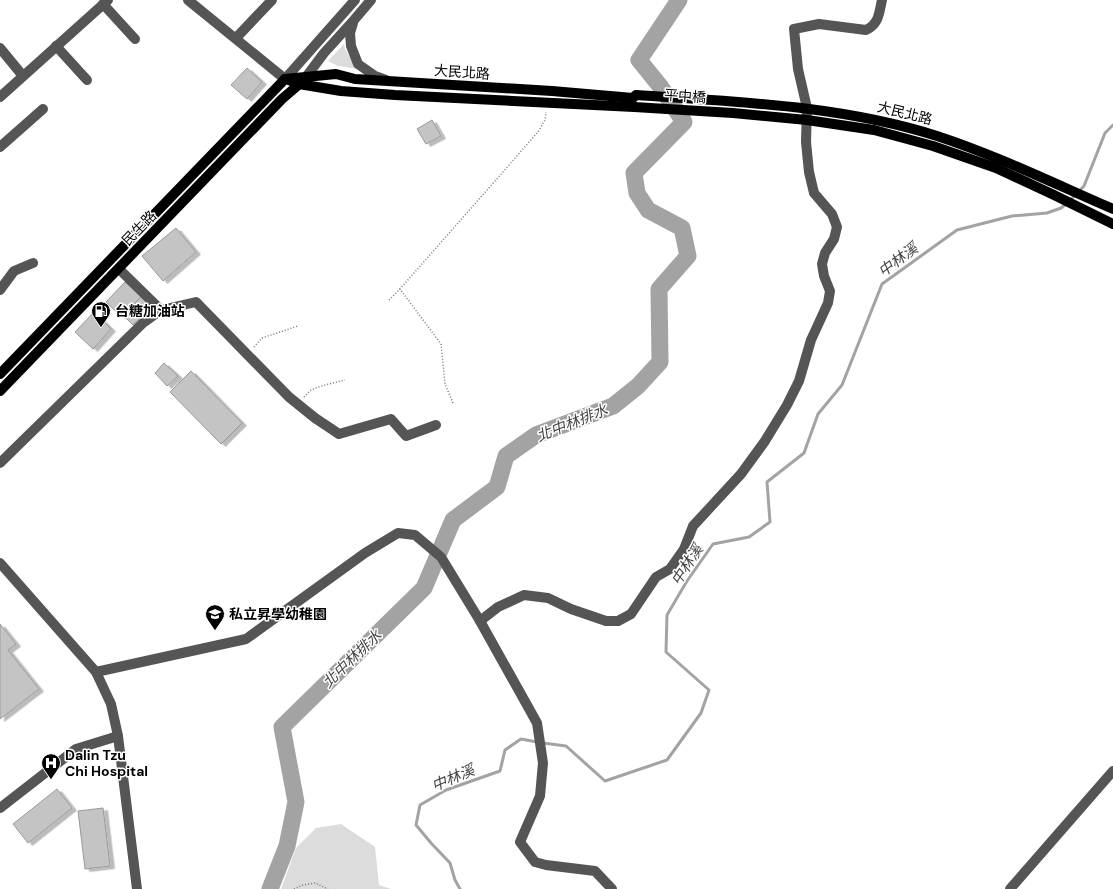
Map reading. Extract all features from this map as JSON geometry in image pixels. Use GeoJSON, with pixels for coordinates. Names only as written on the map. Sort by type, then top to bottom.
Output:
{"type":"FeatureCollection","features":[{"type":"Feature","properties":{"kind":"main road","name":"大民北路"},"geometry":{"type":"LineString","coordinates":[[303,80],[336,74],[355,79],[552,91],[634,98],[636,95]]}},
{"type":"Feature","properties":{"kind":"main road"},"geometry":{"type":"LineString","coordinates":[[285,79],[303,80]]}},
{"type":"Feature","properties":{"kind":"main road","name":"民生路"},"geometry":{"type":"LineString","coordinates":[[0,374],[285,79]]}},
{"type":"Feature","properties":{"kind":"main road","name":"大民北路"},"geometry":{"type":"LineString","coordinates":[[303,80],[341,91],[634,107]]}},
{"type":"Feature","properties":{"kind":"main road","name":"民生路"},"geometry":{"type":"LineString","coordinates":[[0,391],[282,99],[303,80]]}},
{"type":"Feature","properties":{"kind":"main road","name":"平中橋"},"geometry":{"type":"LineString","coordinates":[[636,95],[734,102]]}},
{"type":"Feature","properties":{"kind":"main road","name":"大民北路"},"geometry":{"type":"LineString","coordinates":[[734,102],[807,108],[878,120],[936,136],[999,158],[1108,207]]}},
{"type":"Feature","properties":{"kind":"main road","name":"平中橋"},"geometry":{"type":"LineString","coordinates":[[634,107],[733,113]]}},
{"type":"Feature","properties":{"kind":"main road","name":"大民北路"},"geometry":{"type":"LineString","coordinates":[[733,113],[807,120],[874,130],[933,146],[996,168],[1113,224]]}},
{"type":"Feature","properties":{"kind":"street"},"geometry":{"type":"LineString","coordinates":[[188,0],[285,79],[355,0]]}},
{"type":"Feature","properties":{"kind":"street"},"geometry":{"type":"LineString","coordinates":[[236,38],[272,0]]}},
{"type":"Feature","properties":{"kind":"street"},"geometry":{"type":"LineString","coordinates":[[303,80],[324,53],[371,0]]}},
{"type":"Feature","properties":{"kind":"street"},"geometry":{"type":"LineString","coordinates":[[480,621],[498,607],[524,595],[548,598],[571,609],[606,621],[618,622],[631,614],[656,577],[670,569],[681,554],[693,526],[741,474],[765,441],[787,405],[799,381],[811,340],[828,302],[830,291],[824,276],[822,264],[825,253],[834,239],[837,227],[832,214],[814,193],[809,172],[806,142],[807,108],[798,69],[794,29],[819,24],[866,30],[872,27],[876,21],[882,0]]}},
{"type":"Feature","properties":{"kind":"street"},"geometry":{"type":"LineString","coordinates":[[0,97],[105,2],[134,39]]}},
{"type":"Feature","properties":{"kind":"street"},"geometry":{"type":"LineString","coordinates":[[354,20],[350,33],[351,46],[358,64],[375,76],[390,81]]}},
{"type":"Feature","properties":{"kind":"street"},"geometry":{"type":"LineString","coordinates":[[56,46],[87,80]]}},
{"type":"Feature","properties":{"kind":"street"},"geometry":{"type":"LineString","coordinates":[[0,48],[24,76]]}},
{"type":"Feature","properties":{"kind":"street"},"geometry":{"type":"LineString","coordinates":[[0,147],[43,109]]}},
{"type":"Feature","properties":{"kind":"street"},"geometry":{"type":"LineString","coordinates":[[0,290],[14,271],[33,263]]}},
{"type":"Feature","properties":{"kind":"street"},"geometry":{"type":"LineString","coordinates":[[119,269],[161,310]]}},
{"type":"Feature","properties":{"kind":"street"},"geometry":{"type":"LineString","coordinates":[[0,463],[143,323],[161,310],[196,302],[289,397],[315,418],[339,434],[391,419],[406,436],[436,425]]}},
{"type":"Feature","properties":{"kind":"street"},"geometry":{"type":"LineString","coordinates":[[96,672],[246,639],[365,552],[398,533],[415,535],[441,557],[480,621],[536,723],[543,764],[540,796],[520,842],[535,862],[546,865],[595,871],[612,889]]}},
{"type":"Feature","properties":{"kind":"street"},"geometry":{"type":"LineString","coordinates":[[0,563],[96,672],[111,704],[118,736],[137,889]]}},
{"type":"Feature","properties":{"kind":"street"},"geometry":{"type":"LineString","coordinates":[[0,808],[76,749],[118,736]]}},
{"type":"Feature","properties":{"kind":"street"},"geometry":{"type":"LineString","coordinates":[[1010,889],[1113,771]]}},
{"type":"Feature","properties":{"kind":"path"},"geometry":{"type":"LineString","coordinates":[[389,300],[538,132],[545,120],[548,103]]}},
{"type":"Feature","properties":{"kind":"path"},"geometry":{"type":"LineString","coordinates":[[400,289],[441,344],[446,384],[454,403]]}},
{"type":"Feature","properties":{"kind":"path"},"geometry":{"type":"LineString","coordinates":[[248,355],[262,338],[298,326]]}},
{"type":"Feature","properties":{"kind":"path"},"geometry":{"type":"LineString","coordinates":[[297,404],[311,390],[346,380]]}},
{"type":"Feature","properties":{"kind":"path"},"geometry":{"type":"LineString","coordinates":[[294,889],[303,885],[315,883],[328,889]]}},
{"type":"Feature","properties":{"kind":"shaded area"},"geometry":{"type":"Polygon","coordinates":[[[344,44],[345,49],[357,69],[338,66],[328,61],[344,44]]]}},
{"type":"Feature","properties":{"kind":"shaded area"},"geometry":{"type":"Polygon","coordinates":[[[341,824],[375,847],[379,885],[391,889],[281,889],[296,848],[316,828],[341,824]]]}},
{"type":"Feature","properties":{"kind":"building"},"geometry":{"type":"Polygon","coordinates":[[[247,68],[262,82],[247,99],[231,85],[247,68]]]}},
{"type":"Feature","properties":{"kind":"building"},"geometry":{"type":"Polygon","coordinates":[[[432,120],[441,136],[426,144],[417,129],[432,120]]]}},
{"type":"Feature","properties":{"kind":"building"},"geometry":{"type":"Polygon","coordinates":[[[176,228],[196,252],[163,281],[142,256],[176,228]]]}},
{"type":"Feature","properties":{"kind":"building"},"geometry":{"type":"Polygon","coordinates":[[[125,282],[141,297],[122,317],[106,302],[125,282]]]}},
{"type":"Feature","properties":{"kind":"building"},"geometry":{"type":"Polygon","coordinates":[[[141,297],[150,307],[133,325],[123,315],[141,297]]]}},
{"type":"Feature","properties":{"kind":"building"},"geometry":{"type":"Polygon","coordinates":[[[94,312],[111,329],[93,349],[75,332],[94,312]]]}},
{"type":"Feature","properties":{"kind":"building"},"geometry":{"type":"Polygon","coordinates":[[[164,363],[178,376],[167,386],[155,373],[164,363]]]}},
{"type":"Feature","properties":{"kind":"building"},"geometry":{"type":"Polygon","coordinates":[[[191,371],[242,423],[221,444],[170,392],[191,371]]]}},
{"type":"Feature","properties":{"kind":"building"},"geometry":{"type":"Polygon","coordinates":[[[0,624],[16,644],[8,650],[39,689],[0,719],[0,624]]]}},
{"type":"Feature","properties":{"kind":"building"},"geometry":{"type":"Polygon","coordinates":[[[57,789],[72,808],[28,843],[13,824],[57,789]]]}},
{"type":"Feature","properties":{"kind":"building"},"geometry":{"type":"Polygon","coordinates":[[[103,808],[110,866],[85,869],[78,811],[103,808]]]}},
{"type":"Feature","properties":{"kind":"waterway","name":"北中林排水"},"geometry":{"type":"LineString","coordinates":[[270,889],[287,846],[296,802],[282,727],[424,588],[453,520],[497,487],[506,456],[536,435],[613,406],[638,386],[660,362],[659,289],[688,256],[682,228],[648,210],[637,193],[634,173],[684,122],[660,86],[639,60],[679,0]]}},
{"type":"Feature","properties":{"kind":"waterway","name":"中林溪"},"geometry":{"type":"LineString","coordinates":[[1070,200],[1084,186],[1105,133],[1113,125]]}},
{"type":"Feature","properties":{"kind":"waterway","name":"中林溪"},"geometry":{"type":"LineString","coordinates":[[543,743],[566,746],[605,781],[667,760],[701,713],[709,690],[666,652],[667,615],[687,581],[713,544],[749,537],[770,522],[767,482],[804,453],[818,414],[842,385],[882,284],[957,230],[1012,216],[1047,213],[1061,208],[1066,204]]}},
{"type":"Feature","properties":{"kind":"waterway","name":"中林溪"},"geometry":{"type":"LineString","coordinates":[[460,889],[455,880],[450,863],[416,825],[420,805],[446,790],[500,771],[505,750],[521,739],[537,742]]}},
{"type":"Feature","properties":{"kind":"place","name":"台糖加油站"},"geometry":{"type":"Point","coordinates":[101,328]}},
{"type":"Feature","properties":{"kind":"place","name":"私立昇學幼稚園"},"geometry":{"type":"Point","coordinates":[215,631]}},
{"type":"Feature","properties":{"kind":"place","name":"Dalin Tzu Chi Hospital"},"geometry":{"type":"Point","coordinates":[51,780]}}]}
